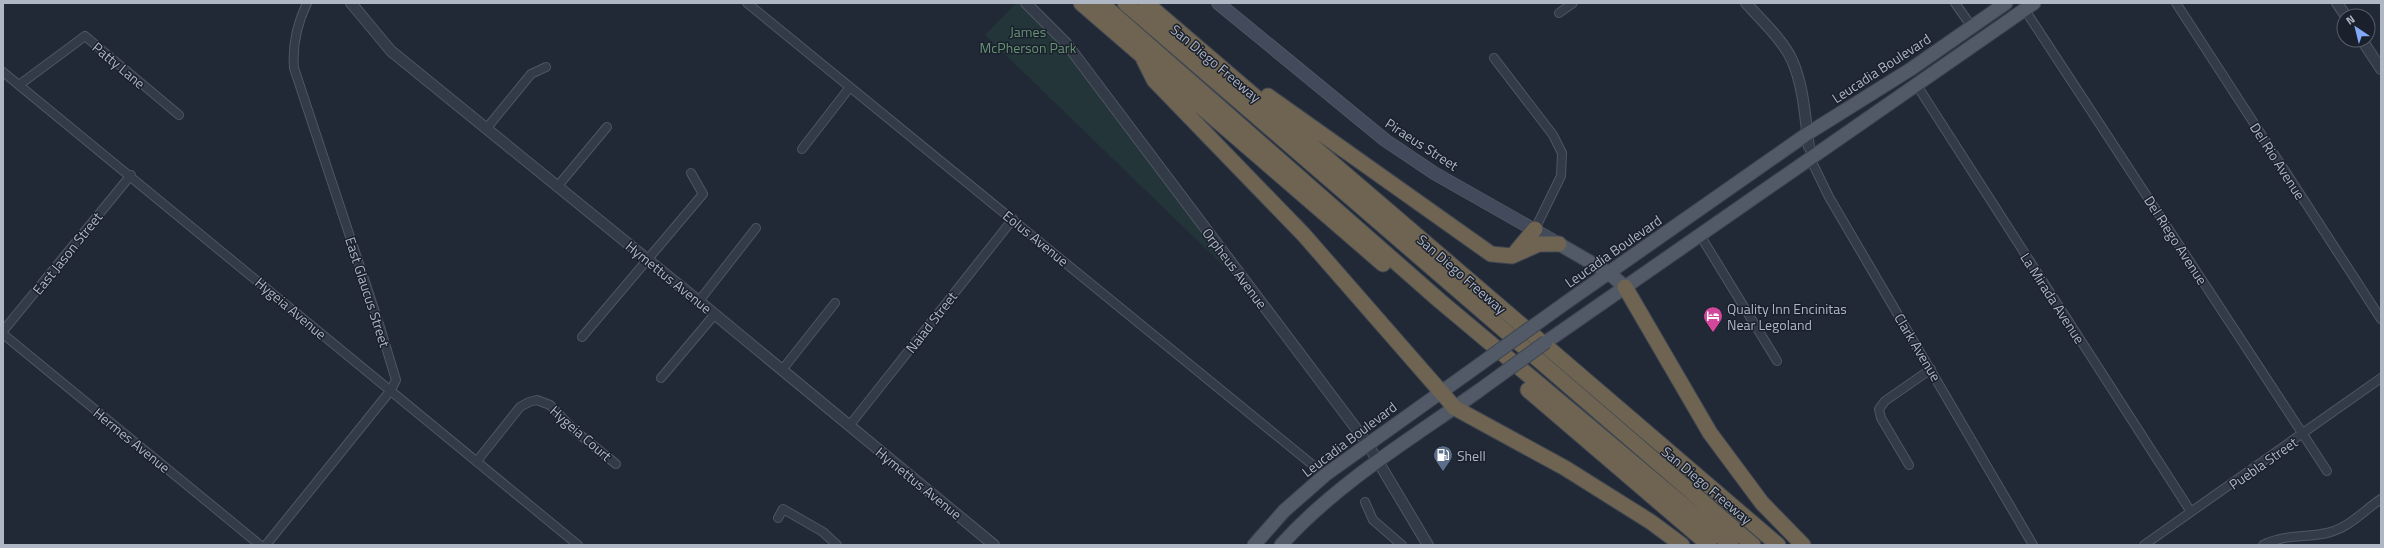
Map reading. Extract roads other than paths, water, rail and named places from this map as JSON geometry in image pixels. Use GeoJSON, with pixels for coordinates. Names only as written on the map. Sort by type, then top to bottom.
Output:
{"type":"FeatureCollection","features":[{"type":"Feature","properties":{"kind":"highway"},"geometry":{"type":"LineString","coordinates":[[1082,3],[1708,545]]}},
{"type":"Feature","properties":{"kind":"highway"},"geometry":{"type":"LineString","coordinates":[[1101,3],[1446,306],[1731,545]]}},
{"type":"Feature","properties":{"kind":"highway"},"geometry":{"type":"LineString","coordinates":[[1125,3],[1753,545]]}},
{"type":"Feature","properties":{"kind":"highway","name":"San Diego Freeway"},"geometry":{"type":"LineString","coordinates":[[1146,3],[1778,545]]}},
{"type":"Feature","properties":{"kind":"highway"},"geometry":{"type":"LineString","coordinates":[[1192,42],[1491,254],[1512,256],[1539,244],[1559,244]]}},
{"type":"Feature","properties":{"kind":"highway"},"geometry":{"type":"LineString","coordinates":[[1141,54],[1154,80],[1304,235],[1455,408],[1565,468],[1651,522],[1682,545]]}},
{"type":"Feature","properties":{"kind":"highway"},"geometry":{"type":"LineString","coordinates":[[1512,256],[1535,229]]}},
{"type":"Feature","properties":{"kind":"highway"},"geometry":{"type":"LineString","coordinates":[[1625,287],[1710,433],[1762,503],[1803,545]]}},
{"type":"Feature","properties":{"kind":"main road","name":"Piraeus Street"},"geometry":{"type":"LineString","coordinates":[[1218,3],[1385,140],[1434,172],[1609,273],[1625,287]]}},
{"type":"Feature","properties":{"kind":"main road","name":"Leucadia Boulevard"},"geometry":{"type":"LineString","coordinates":[[1281,545],[1299,526],[1338,491],[1378,460],[1455,408],[1576,321],[1700,235],[1808,147],[1911,69],[2006,3]]}},
{"type":"Feature","properties":{"kind":"main road","name":"Leucadia Boulevard"},"geometry":{"type":"LineString","coordinates":[[1254,545],[1284,511],[1325,475],[1366,443],[1441,392],[1564,304],[1609,273],[1808,147],[1916,84],[2029,6]]}},
{"type":"Feature","properties":{"kind":"street","name":"East Glaucus Street"},"geometry":{"type":"LineString","coordinates":[[307,3],[300,19],[293,48],[294,68],[379,324],[396,380],[391,390]]}},
{"type":"Feature","properties":{"kind":"street","name":"Hymettus Avenue"},"geometry":{"type":"LineString","coordinates":[[351,3],[391,51],[715,314],[994,545]]}},
{"type":"Feature","properties":{"kind":"street","name":"Eolus Avenue"},"geometry":{"type":"LineString","coordinates":[[747,3],[1325,475]]}},
{"type":"Feature","properties":{"kind":"street","name":"Orpheus Avenue"},"geometry":{"type":"LineString","coordinates":[[1026,3],[1066,43],[1366,443],[1378,460],[1428,545]]}},
{"type":"Feature","properties":{"kind":"street"},"geometry":{"type":"LineString","coordinates":[[1558,13],[1573,3]]}},
{"type":"Feature","properties":{"kind":"street"},"geometry":{"type":"LineString","coordinates":[[1746,3],[1778,39],[1792,60],[1800,83],[1808,147]]}},
{"type":"Feature","properties":{"kind":"street"},"geometry":{"type":"LineString","coordinates":[[1956,3],[1972,27]]}},
{"type":"Feature","properties":{"kind":"street","name":"Del Rio Avenue"},"geometry":{"type":"LineString","coordinates":[[2176,3],[2381,319]]}},
{"type":"Feature","properties":{"kind":"street","name":"Del Riego Avenue"},"geometry":{"type":"LineString","coordinates":[[2029,6],[2327,471]]}},
{"type":"Feature","properties":{"kind":"street","name":"Patty Lane"},"geometry":{"type":"LineString","coordinates":[[19,85],[85,36],[180,115]]}},
{"type":"Feature","properties":{"kind":"street"},"geometry":{"type":"LineString","coordinates":[[2367,48],[2381,69]]}},
{"type":"Feature","properties":{"kind":"street"},"geometry":{"type":"LineString","coordinates":[[1494,58],[1553,135],[1562,153],[1561,176],[1535,229]]}},
{"type":"Feature","properties":{"kind":"street"},"geometry":{"type":"LineString","coordinates":[[486,129],[531,74],[546,67]]}},
{"type":"Feature","properties":{"kind":"street","name":"Hygeia Avenue"},"geometry":{"type":"LineString","coordinates":[[3,72],[131,175],[578,545]]}},
{"type":"Feature","properties":{"kind":"street","name":"La Mirada Avenue"},"geometry":{"type":"LineString","coordinates":[[1916,84],[2191,512]]}},
{"type":"Feature","properties":{"kind":"street"},"geometry":{"type":"LineString","coordinates":[[802,149],[850,87]]}},
{"type":"Feature","properties":{"kind":"street"},"geometry":{"type":"LineString","coordinates":[[557,187],[607,127]]}},
{"type":"Feature","properties":{"kind":"street","name":"Clark Avenue"},"geometry":{"type":"LineString","coordinates":[[1808,147],[1829,197],[2033,545]]}},
{"type":"Feature","properties":{"kind":"street"},"geometry":{"type":"LineString","coordinates":[[582,337],[703,194],[691,173]]}},
{"type":"Feature","properties":{"kind":"street","name":"East Jason Street"},"geometry":{"type":"LineString","coordinates":[[3,331],[131,175]]}},
{"type":"Feature","properties":{"kind":"street","name":"Naiad Street"},"geometry":{"type":"LineString","coordinates":[[849,426],[1012,219]]}},
{"type":"Feature","properties":{"kind":"street"},"geometry":{"type":"LineString","coordinates":[[699,301],[756,228]]}},
{"type":"Feature","properties":{"kind":"street"},"geometry":{"type":"LineString","coordinates":[[1700,235],[1777,361]]}},
{"type":"Feature","properties":{"kind":"street"},"geometry":{"type":"LineString","coordinates":[[782,370],[835,303]]}},
{"type":"Feature","properties":{"kind":"street"},"geometry":{"type":"LineString","coordinates":[[661,378],[715,314]]}},
{"type":"Feature","properties":{"kind":"street","name":"Hermes Avenue"},"geometry":{"type":"LineString","coordinates":[[3,334],[260,545]]}},
{"type":"Feature","properties":{"kind":"street"},"geometry":{"type":"LineString","coordinates":[[1909,465],[1881,418],[1879,409],[1885,401],[1931,369]]}},
{"type":"Feature","properties":{"kind":"street","name":"Puebla Street"},"geometry":{"type":"LineString","coordinates":[[2144,545],[2303,435],[2381,378]]}},
{"type":"Feature","properties":{"kind":"street"},"geometry":{"type":"LineString","coordinates":[[266,545],[391,390]]}},
{"type":"Feature","properties":{"kind":"street","name":"Hygeia Court"},"geometry":{"type":"LineString","coordinates":[[477,460],[520,407],[537,400],[550,405],[574,430],[616,464]]}},
{"type":"Feature","properties":{"kind":"street"},"geometry":{"type":"LineString","coordinates":[[2263,545],[2284,537],[2326,533],[2341,528],[2381,499]]}},
{"type":"Feature","properties":{"kind":"street"},"geometry":{"type":"LineString","coordinates":[[1365,502],[1373,520],[1402,545]]}},
{"type":"Feature","properties":{"kind":"street"},"geometry":{"type":"LineString","coordinates":[[778,518],[784,509],[823,532],[837,545]]}},
{"type":"Feature","properties":{"kind":"place","name":"Quality Inn Encinitas Near Legoland"},"geometry":{"type":"Point","coordinates":[1713,333]}},
{"type":"Feature","properties":{"kind":"place","name":"Shell"},"geometry":{"type":"Point","coordinates":[1443,472]}},
{"type":"Feature","properties":{"kind":"park label","name":"James McPherson Park"},"geometry":{"type":"Point","coordinates":[1028,40]}}]}
